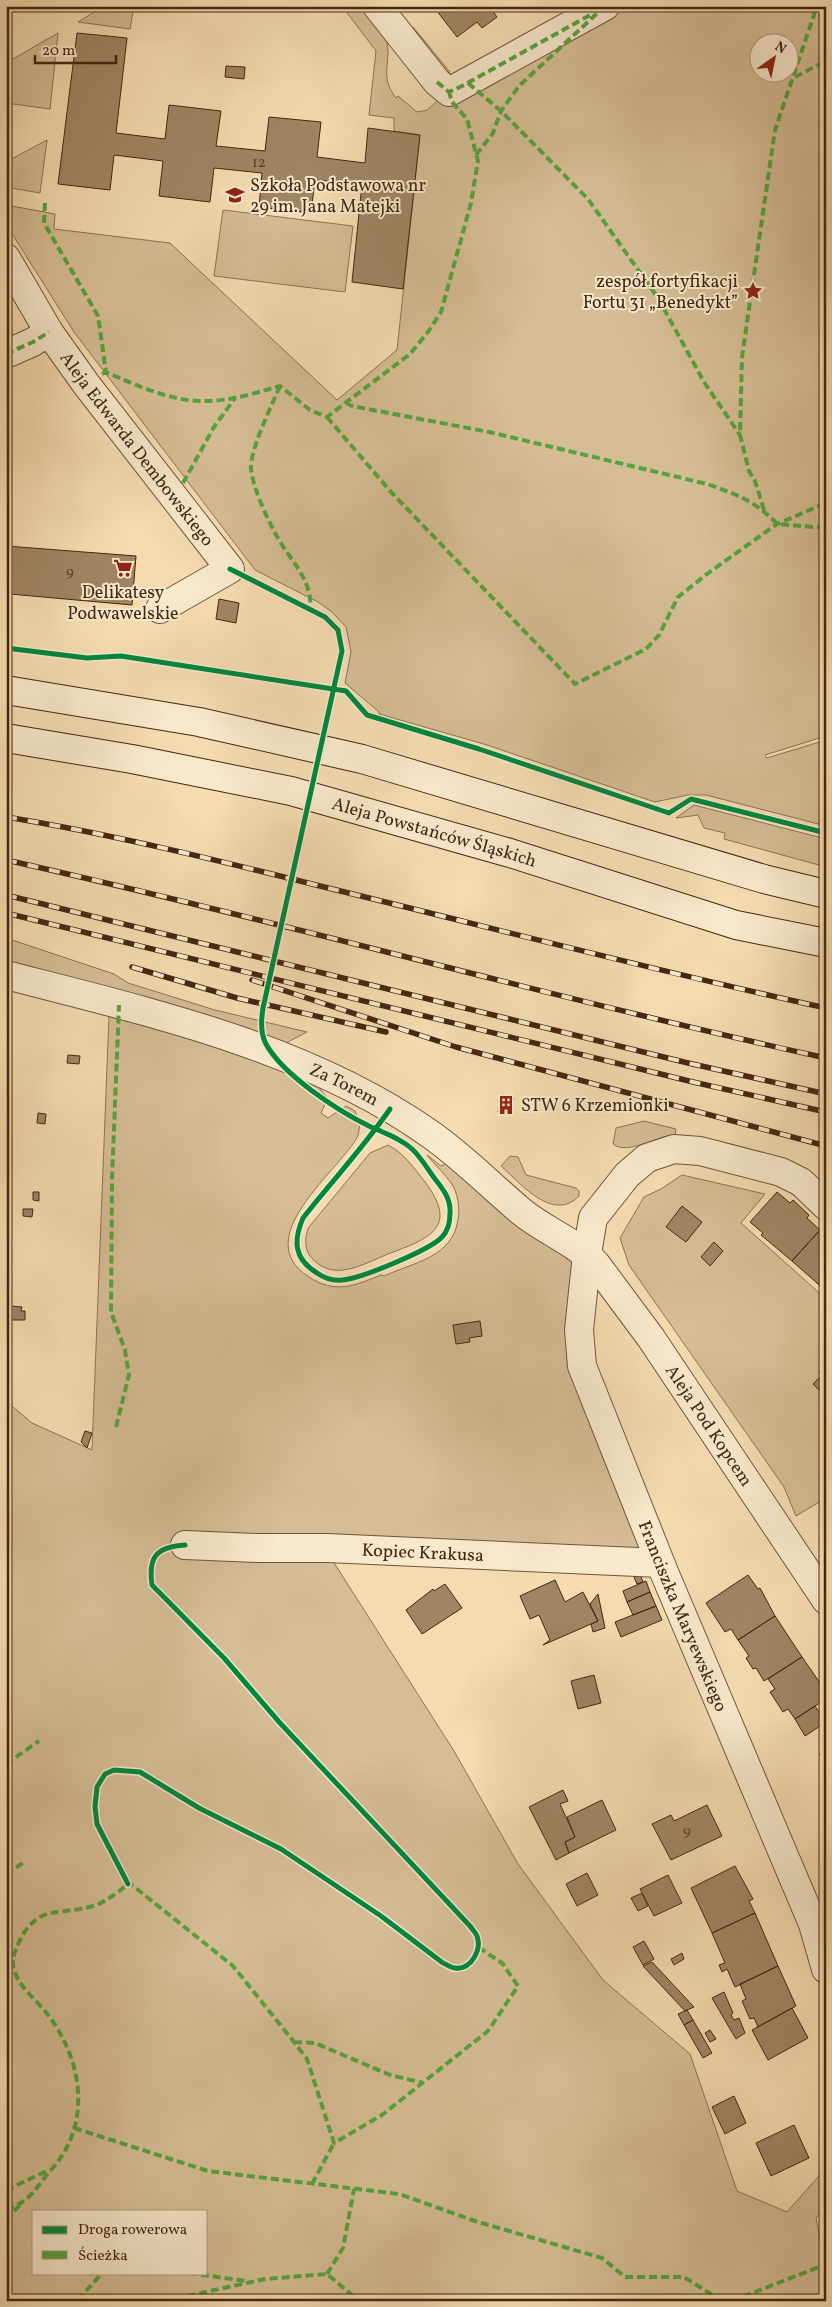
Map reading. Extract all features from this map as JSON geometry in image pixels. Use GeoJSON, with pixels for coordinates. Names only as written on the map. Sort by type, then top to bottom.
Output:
{"type":"FeatureCollection","features":[{"type":"Feature","properties":{"kind":"street"},"geometry":{"type":"LineString","coordinates":[[377,6],[437,82],[449,92],[605,6]]}},
{"type":"Feature","properties":{"kind":"street","name":"Aleja Edwarda Dembowskiego"},"geometry":{"type":"LineString","coordinates":[[6,258],[49,332],[86,384],[230,569],[160,609]]}},
{"type":"Feature","properties":{"kind":"street"},"geometry":{"type":"LineString","coordinates":[[6,354],[27,345],[49,332]]}},
{"type":"Feature","properties":{"kind":"street"},"geometry":{"type":"LineString","coordinates":[[6,690],[199,722],[362,759],[764,879],[826,894]]}},
{"type":"Feature","properties":{"kind":"street","name":"Aleja Powstańców Śląskich"},"geometry":{"type":"LineString","coordinates":[[6,738],[132,759],[291,791],[510,853],[736,925],[826,943]]}},
{"type":"Feature","properties":{"kind":"street"},"geometry":{"type":"LineString","coordinates":[[736,925],[826,953]]}},
{"type":"Feature","properties":{"kind":"street","name":"Za Torem"},"geometry":{"type":"LineString","coordinates":[[6,975],[120,1004],[227,1036],[305,1066],[390,1109],[429,1133],[522,1212],[587,1254]]}},
{"type":"Feature","properties":{"kind":"street","name":"Franciszka Maryewskiego"},"geometry":{"type":"LineString","coordinates":[[826,1206],[801,1182],[781,1172],[700,1151],[674,1149],[647,1158],[634,1168],[595,1214],[587,1254],[579,1330],[582,1366],[660,1563],[812,1924],[826,1969]]}},
{"type":"Feature","properties":{"kind":"street","name":"Aleja Pod Kopcem"},"geometry":{"type":"LineString","coordinates":[[587,1254],[651,1338],[826,1600]]}},
{"type":"Feature","properties":{"kind":"street","name":"Kopiec Krakusa"},"geometry":{"type":"LineString","coordinates":[[185,1545],[327,1548],[660,1563]]}},
{"type":"Feature","properties":{"kind":"shaded area"},"geometry":{"type":"Polygon","coordinates":[[[104,6],[134,6],[130,29],[78,22],[104,6]]]}},
{"type":"Feature","properties":{"kind":"shaded area"},"geometry":{"type":"Polygon","coordinates":[[[342,6],[363,6],[379,26],[388,46],[387,75],[391,90],[396,98],[398,96],[417,112],[427,110],[444,95],[614,6],[826,6],[826,736],[765,755],[767,758],[826,740],[826,826],[706,795],[688,795],[655,802],[484,744],[379,714],[345,683],[351,652],[346,627],[332,612],[318,602],[255,570],[74,332],[6,224],[6,205],[55,214],[54,229],[170,243],[337,400],[397,350],[420,135],[394,131],[394,118],[369,115],[376,51],[342,6]]]}},
{"type":"Feature","properties":{"kind":"shaded area"},"geometry":{"type":"Polygon","coordinates":[[[413,27],[450,72],[445,76],[411,33],[413,27]]]}},
{"type":"Feature","properties":{"kind":"shaded area"},"geometry":{"type":"Polygon","coordinates":[[[58,33],[50,109],[6,103],[6,63],[58,33]]]}},
{"type":"Feature","properties":{"kind":"shaded area"},"geometry":{"type":"Polygon","coordinates":[[[47,140],[40,193],[6,187],[6,162],[47,140]]]}},
{"type":"Feature","properties":{"kind":"shaded area"},"geometry":{"type":"Polygon","coordinates":[[[223,210],[353,226],[345,292],[214,276],[223,210]]]}},
{"type":"Feature","properties":{"kind":"shaded area"},"geometry":{"type":"Polygon","coordinates":[[[694,805],[826,839],[826,867],[724,839],[725,833],[704,828],[698,815],[676,818],[694,805]]]}},
{"type":"Feature","properties":{"kind":"shaded area"},"geometry":{"type":"Polygon","coordinates":[[[6,938],[114,974],[128,983],[215,1010],[307,1032],[284,1044],[6,964],[6,938]]]}},
{"type":"Feature","properties":{"kind":"shaded area"},"geometry":{"type":"Polygon","coordinates":[[[109,1016],[182,1035],[271,1066],[318,1087],[328,1098],[321,1113],[328,1118],[346,1106],[355,1111],[360,1124],[358,1136],[348,1151],[303,1205],[292,1225],[288,1244],[293,1261],[309,1277],[318,1282],[336,1287],[353,1285],[381,1275],[384,1276],[430,1257],[449,1242],[455,1232],[458,1219],[457,1195],[449,1180],[427,1155],[441,1166],[448,1162],[524,1229],[572,1262],[569,1336],[642,1550],[322,1544],[454,1751],[518,1864],[603,1980],[690,2054],[737,2191],[787,2212],[826,2168],[826,2207],[816,2218],[826,2270],[826,2301],[6,2301],[6,1401],[32,1423],[92,1450],[109,1016]]]}},
{"type":"Feature","properties":{"kind":"shaded area"},"geometry":{"type":"Polygon","coordinates":[[[644,1121],[676,1129],[675,1135],[626,1148],[613,1144],[616,1128],[644,1121]]]}},
{"type":"Feature","properties":{"kind":"shaded area"},"geometry":{"type":"Polygon","coordinates":[[[388,1145],[408,1161],[435,1198],[440,1211],[439,1221],[435,1230],[416,1243],[358,1266],[338,1270],[328,1269],[310,1256],[306,1245],[309,1227],[370,1153],[388,1145]]]}},
{"type":"Feature","properties":{"kind":"shaded area"},"geometry":{"type":"Polygon","coordinates":[[[510,1156],[518,1157],[526,1175],[576,1188],[579,1191],[579,1196],[569,1203],[559,1205],[537,1198],[501,1166],[510,1156]]]}},
{"type":"Feature","properties":{"kind":"shaded area"},"geometry":{"type":"Polygon","coordinates":[[[682,1175],[765,1194],[741,1223],[826,1299],[826,1498],[796,1516],[784,1487],[629,1265],[620,1238],[644,1197],[661,1189],[682,1175]]]}},
{"type":"Feature","properties":{"kind":"building"},"geometry":{"type":"Polygon","coordinates":[[[433,6],[497,6],[492,10],[497,17],[482,28],[477,22],[457,37],[433,6]]]}},
{"type":"Feature","properties":{"kind":"building"},"geometry":{"type":"Polygon","coordinates":[[[77,33],[127,38],[116,133],[165,139],[169,105],[221,111],[216,146],[265,151],[269,117],[321,122],[317,157],[365,163],[368,128],[420,135],[403,289],[352,282],[362,184],[315,180],[311,213],[259,207],[262,173],[214,168],[210,202],[159,196],[163,161],[114,155],[110,190],[58,184],[77,33]]]}},
{"type":"Feature","properties":{"kind":"building"},"geometry":{"type":"Polygon","coordinates":[[[226,66],[245,67],[244,79],[225,77],[226,66]]]}},
{"type":"Feature","properties":{"kind":"building"},"geometry":{"type":"Polygon","coordinates":[[[6,546],[136,556],[132,605],[10,594],[6,591],[6,546]]]}},
{"type":"Feature","properties":{"kind":"building"},"geometry":{"type":"Polygon","coordinates":[[[219,599],[239,603],[236,623],[216,619],[219,599]]]}},
{"type":"Feature","properties":{"kind":"building"},"geometry":{"type":"Polygon","coordinates":[[[68,1055],[80,1056],[79,1064],[67,1063],[68,1055]]]}},
{"type":"Feature","properties":{"kind":"building","name":"STW 6 Krzemionki"},"geometry":{"type":"Polygon","coordinates":[[[503,1095],[514,1098],[509,1115],[498,1112],[503,1095]]]}},
{"type":"Feature","properties":{"kind":"building"},"geometry":{"type":"Polygon","coordinates":[[[38,1113],[46,1114],[45,1124],[37,1123],[38,1113]]]}},
{"type":"Feature","properties":{"kind":"building"},"geometry":{"type":"Polygon","coordinates":[[[33,1192],[39,1192],[39,1201],[33,1200],[33,1192]]]}},
{"type":"Feature","properties":{"kind":"building"},"geometry":{"type":"Polygon","coordinates":[[[777,1192],[790,1203],[793,1200],[809,1215],[807,1218],[820,1230],[792,1261],[761,1235],[763,1233],[750,1222],[777,1192]]]}},
{"type":"Feature","properties":{"kind":"building"},"geometry":{"type":"Polygon","coordinates":[[[682,1206],[702,1222],[686,1242],[666,1227],[682,1206]]]}},
{"type":"Feature","properties":{"kind":"building"},"geometry":{"type":"Polygon","coordinates":[[[23,1209],[33,1209],[32,1217],[23,1216],[23,1209]]]}},
{"type":"Feature","properties":{"kind":"building"},"geometry":{"type":"Polygon","coordinates":[[[818,1232],[826,1239],[826,1291],[792,1261],[818,1232]]]}},
{"type":"Feature","properties":{"kind":"building"},"geometry":{"type":"Polygon","coordinates":[[[714,1242],[723,1251],[710,1266],[701,1257],[714,1242]]]}},
{"type":"Feature","properties":{"kind":"building"},"geometry":{"type":"Polygon","coordinates":[[[6,1252],[11,1252],[10,1263],[6,1263],[6,1252]]]}},
{"type":"Feature","properties":{"kind":"building"},"geometry":{"type":"Polygon","coordinates":[[[10,1306],[22,1307],[21,1311],[25,1311],[25,1320],[9,1320],[10,1306]]]}},
{"type":"Feature","properties":{"kind":"building"},"geometry":{"type":"Polygon","coordinates":[[[480,1321],[482,1336],[469,1338],[470,1342],[456,1344],[453,1325],[480,1321]]]}},
{"type":"Feature","properties":{"kind":"building"},"geometry":{"type":"Polygon","coordinates":[[[826,1365],[826,1379],[819,1372],[826,1365]]]}},
{"type":"Feature","properties":{"kind":"building"},"geometry":{"type":"Polygon","coordinates":[[[822,1375],[826,1379],[826,1397],[813,1384],[822,1375]]]}},
{"type":"Feature","properties":{"kind":"building"},"geometry":{"type":"Polygon","coordinates":[[[85,1431],[92,1433],[87,1448],[81,1442],[85,1431]]]}},
{"type":"Feature","properties":{"kind":"building"},"geometry":{"type":"Polygon","coordinates":[[[640,1574],[643,1582],[637,1584],[634,1577],[640,1574]]]}},
{"type":"Feature","properties":{"kind":"building"},"geometry":{"type":"Polygon","coordinates":[[[748,1575],[758,1589],[760,1588],[775,1616],[738,1640],[731,1629],[725,1632],[706,1603],[748,1575]]]}},
{"type":"Feature","properties":{"kind":"building"},"geometry":{"type":"Polygon","coordinates":[[[555,1580],[565,1602],[583,1592],[598,1621],[543,1645],[550,1640],[539,1615],[530,1619],[520,1596],[555,1580]]]}},
{"type":"Feature","properties":{"kind":"building"},"geometry":{"type":"Polygon","coordinates":[[[646,1581],[650,1592],[627,1602],[623,1591],[646,1581]]]}},
{"type":"Feature","properties":{"kind":"building"},"geometry":{"type":"Polygon","coordinates":[[[445,1584],[462,1608],[422,1634],[406,1610],[433,1589],[434,1591],[445,1584]]]}},
{"type":"Feature","properties":{"kind":"building"},"geometry":{"type":"Polygon","coordinates":[[[650,1592],[656,1606],[633,1615],[627,1602],[650,1592]]]}},
{"type":"Feature","properties":{"kind":"building"},"geometry":{"type":"Polygon","coordinates":[[[598,1594],[605,1628],[593,1632],[591,1624],[598,1621],[590,1604],[598,1594]]]}},
{"type":"Feature","properties":{"kind":"building"},"geometry":{"type":"Polygon","coordinates":[[[656,1606],[662,1620],[621,1637],[615,1622],[656,1606]]]}},
{"type":"Feature","properties":{"kind":"building"},"geometry":{"type":"Polygon","coordinates":[[[775,1616],[802,1657],[764,1681],[756,1668],[753,1669],[746,1658],[749,1656],[738,1640],[775,1616]]]}},
{"type":"Feature","properties":{"kind":"building"},"geometry":{"type":"Polygon","coordinates":[[[802,1657],[826,1693],[826,1699],[795,1719],[788,1709],[783,1712],[770,1692],[775,1689],[768,1679],[802,1657]]]}},
{"type":"Feature","properties":{"kind":"building"},"geometry":{"type":"Polygon","coordinates":[[[594,1675],[601,1703],[578,1709],[571,1681],[594,1675]]]}},
{"type":"Feature","properties":{"kind":"building"},"geometry":{"type":"Polygon","coordinates":[[[815,1706],[826,1722],[805,1736],[795,1719],[815,1706]]]}},
{"type":"Feature","properties":{"kind":"building"},"geometry":{"type":"Polygon","coordinates":[[[826,1750],[826,1767],[819,1754],[826,1750]]]}},
{"type":"Feature","properties":{"kind":"building"},"geometry":{"type":"Polygon","coordinates":[[[563,1790],[568,1801],[560,1804],[575,1837],[565,1842],[569,1853],[556,1860],[529,1807],[563,1790]]]}},
{"type":"Feature","properties":{"kind":"building"},"geometry":{"type":"Polygon","coordinates":[[[602,1800],[616,1830],[569,1853],[565,1842],[575,1837],[567,1817],[602,1800]]]}},
{"type":"Feature","properties":{"kind":"building"},"geometry":{"type":"Polygon","coordinates":[[[707,1805],[722,1836],[671,1860],[652,1824],[671,1815],[674,1821],[707,1805]]]}},
{"type":"Feature","properties":{"kind":"building"},"geometry":{"type":"Polygon","coordinates":[[[735,1866],[753,1899],[749,1901],[755,1913],[712,1933],[691,1888],[735,1866]]]}},
{"type":"Feature","properties":{"kind":"building"},"geometry":{"type":"Polygon","coordinates":[[[587,1873],[598,1895],[577,1906],[566,1884],[587,1873]]]}},
{"type":"Feature","properties":{"kind":"building"},"geometry":{"type":"Polygon","coordinates":[[[668,1875],[682,1903],[654,1916],[640,1889],[668,1875]]]}},
{"type":"Feature","properties":{"kind":"building"},"geometry":{"type":"Polygon","coordinates":[[[642,1893],[648,1906],[638,1911],[631,1898],[642,1893]]]}},
{"type":"Feature","properties":{"kind":"building"},"geometry":{"type":"Polygon","coordinates":[[[755,1913],[778,1966],[735,1987],[727,1969],[722,1972],[719,1965],[725,1963],[712,1933],[755,1913]]]}},
{"type":"Feature","properties":{"kind":"building"},"geometry":{"type":"Polygon","coordinates":[[[644,1941],[654,1959],[643,1965],[633,1947],[644,1941]]]}},
{"type":"Feature","properties":{"kind":"building"},"geometry":{"type":"Polygon","coordinates":[[[682,1953],[684,1959],[674,1965],[671,1959],[682,1953]]]}},
{"type":"Feature","properties":{"kind":"building"},"geometry":{"type":"Polygon","coordinates":[[[652,1962],[694,2007],[685,2011],[643,1966],[652,1962]]]}},
{"type":"Feature","properties":{"kind":"building"},"geometry":{"type":"Polygon","coordinates":[[[778,1966],[796,2006],[758,2027],[754,2018],[750,2019],[742,2001],[746,1999],[740,1984],[778,1966]]]}},
{"type":"Feature","properties":{"kind":"building"},"geometry":{"type":"Polygon","coordinates":[[[724,1992],[733,2013],[731,2015],[734,2020],[739,2018],[745,2033],[736,2039],[712,1998],[724,1992]]]}},
{"type":"Feature","properties":{"kind":"building"},"geometry":{"type":"Polygon","coordinates":[[[792,2008],[808,2038],[768,2060],[752,2030],[792,2008]]]}},
{"type":"Feature","properties":{"kind":"building"},"geometry":{"type":"Polygon","coordinates":[[[687,2010],[693,2020],[684,2025],[678,2014],[687,2010]]]}},
{"type":"Feature","properties":{"kind":"building"},"geometry":{"type":"Polygon","coordinates":[[[693,2020],[712,2053],[703,2058],[684,2025],[693,2020]]]}},
{"type":"Feature","properties":{"kind":"building"},"geometry":{"type":"Polygon","coordinates":[[[710,2030],[716,2039],[710,2042],[705,2033],[710,2030]]]}},
{"type":"Feature","properties":{"kind":"building"},"geometry":{"type":"Polygon","coordinates":[[[734,2096],[746,2123],[725,2134],[712,2107],[734,2096]]]}},
{"type":"Feature","properties":{"kind":"building"},"geometry":{"type":"Polygon","coordinates":[[[794,2125],[809,2158],[771,2176],[756,2143],[794,2125]]]}},
{"type":"Feature","properties":{"kind":"railway"},"geometry":{"type":"LineString","coordinates":[[6,817],[125,839],[203,857],[636,964],[826,1008]]}},
{"type":"Feature","properties":{"kind":"railway"},"geometry":{"type":"LineString","coordinates":[[6,860],[211,908],[723,1035],[826,1058]]}},
{"type":"Feature","properties":{"kind":"railway"},"geometry":{"type":"LineString","coordinates":[[6,895],[688,1063],[826,1094]]}},
{"type":"Feature","properties":{"kind":"railway"},"geometry":{"type":"LineString","coordinates":[[6,913],[693,1082],[826,1112]]}},
{"type":"Feature","properties":{"kind":"railway"},"geometry":{"type":"LineString","coordinates":[[132,967],[237,998],[386,1032]]}},
{"type":"Feature","properties":{"kind":"railway"},"geometry":{"type":"LineString","coordinates":[[252,980],[456,1047],[826,1146]]}},
{"type":"Feature","properties":{"kind":"marked path"},"geometry":{"type":"LineString","coordinates":[[476,155],[493,133],[501,111],[519,86],[605,6]]}},
{"type":"Feature","properties":{"kind":"marked path"},"geometry":{"type":"LineString","coordinates":[[764,510],[755,481],[749,471],[740,435],[742,357],[775,130],[817,6]]}},
{"type":"Feature","properties":{"kind":"marked path"},"geometry":{"type":"LineString","coordinates":[[437,82],[449,92],[592,14]]}},
{"type":"Feature","properties":{"kind":"marked path"},"geometry":{"type":"LineString","coordinates":[[800,74],[826,61]]}},
{"type":"Feature","properties":{"kind":"marked path"},"geometry":{"type":"LineString","coordinates":[[468,83],[501,111],[588,199],[658,298],[704,382],[740,435]]}},
{"type":"Feature","properties":{"kind":"marked path"},"geometry":{"type":"LineString","coordinates":[[102,374],[106,372],[165,395],[201,401],[231,399],[280,386],[310,410],[327,417],[410,354],[441,312],[471,203],[478,161],[467,119],[452,102],[449,92]]}},
{"type":"Feature","properties":{"kind":"marked path"},"geometry":{"type":"LineString","coordinates":[[45,203],[44,223],[98,316],[106,372]]}},
{"type":"Feature","properties":{"kind":"marked path"},"geometry":{"type":"LineString","coordinates":[[6,354],[33,342],[49,332]]}},
{"type":"Feature","properties":{"kind":"marked path"},"geometry":{"type":"LineString","coordinates":[[280,386],[254,450],[251,469],[252,477],[271,525],[305,581],[310,599],[310,608]]}},
{"type":"Feature","properties":{"kind":"marked path"},"geometry":{"type":"LineString","coordinates":[[183,483],[214,427],[235,398]]}},
{"type":"Feature","properties":{"kind":"marked path"},"geometry":{"type":"LineString","coordinates":[[346,403],[352,406],[489,432],[707,484],[745,499],[777,524],[826,528]]}},
{"type":"Feature","properties":{"kind":"marked path"},"geometry":{"type":"LineString","coordinates":[[327,417],[391,492],[575,684],[646,649],[659,635],[678,597],[777,524],[826,503]]}},
{"type":"Feature","properties":{"kind":"marked path"},"geometry":{"type":"LineString","coordinates":[[116,1427],[129,1375],[125,1350],[111,1312],[112,1179],[119,1005]]}},
{"type":"Feature","properties":{"kind":"marked path"},"geometry":{"type":"LineString","coordinates":[[6,1764],[39,1741]]}},
{"type":"Feature","properties":{"kind":"marked path"},"geometry":{"type":"LineString","coordinates":[[6,1874],[23,1863]]}},
{"type":"Feature","properties":{"kind":"marked path"},"geometry":{"type":"LineString","coordinates":[[127,1881],[233,1966],[294,2042],[307,2059],[334,2143],[382,2115],[488,2031],[518,1986],[502,1963],[478,1947]]}},
{"type":"Feature","properties":{"kind":"marked path"},"geometry":{"type":"LineString","coordinates":[[6,2209],[32,2194],[51,2170],[64,2152],[73,2133],[77,2114],[78,2093],[75,2073],[61,2034],[49,2016],[26,1991],[14,1971],[13,1958],[19,1942],[26,1930],[34,1921],[42,1916],[93,1906],[111,1897],[128,1884]]}},
{"type":"Feature","properties":{"kind":"marked path"},"geometry":{"type":"LineString","coordinates":[[294,2042],[315,2043],[390,2075],[423,2083]]}},
{"type":"Feature","properties":{"kind":"marked path"},"geometry":{"type":"LineString","coordinates":[[74,2128],[208,2171],[399,2194],[475,2221],[602,2258],[625,2277],[684,2277],[722,2301]]}},
{"type":"Feature","properties":{"kind":"marked path"},"geometry":{"type":"LineString","coordinates":[[312,2184],[334,2143]]}},
{"type":"Feature","properties":{"kind":"marked path"},"geometry":{"type":"LineString","coordinates":[[6,2190],[47,2171]]}},
{"type":"Feature","properties":{"kind":"marked path"},"geometry":{"type":"LineString","coordinates":[[327,2274],[343,2248],[354,2189]]}},
{"type":"Feature","properties":{"kind":"marked path"},"geometry":{"type":"LineString","coordinates":[[6,2220],[20,2205]]}},
{"type":"Feature","properties":{"kind":"marked path"},"geometry":{"type":"LineString","coordinates":[[732,2301],[824,2265],[826,2262]]}},
{"type":"Feature","properties":{"kind":"marked path"},"geometry":{"type":"LineString","coordinates":[[78,2300],[101,2274]]}},
{"type":"Feature","properties":{"kind":"marked path"},"geometry":{"type":"LineString","coordinates":[[196,2274],[246,2281]]}},
{"type":"Feature","properties":{"kind":"marked path"},"geometry":{"type":"LineString","coordinates":[[164,2301],[265,2279],[327,2274],[359,2301]]}},
{"type":"Feature","properties":{"kind":"marked path"},"geometry":{"type":"LineString","coordinates":[[54,2301],[64,2299],[121,2301]]}},
{"type":"Feature","properties":{"kind":"cycle path"},"geometry":{"type":"LineString","coordinates":[[230,569],[325,617],[338,630],[342,651],[263,1008],[262,1026],[264,1040],[274,1056],[285,1068],[312,1091],[342,1111],[369,1126],[375,1129],[380,1131],[386,1133],[412,1149],[444,1190],[450,1208],[446,1232],[435,1243],[364,1275],[339,1280],[326,1278],[309,1268],[300,1256],[297,1242],[303,1218],[358,1151],[369,1137],[380,1123],[390,1109]]}},
{"type":"Feature","properties":{"kind":"cycle path"},"geometry":{"type":"LineString","coordinates":[[6,648],[87,658],[121,656],[346,691],[367,715],[479,749],[669,813],[691,799],[826,833]]}},
{"type":"Feature","properties":{"kind":"cycle path"},"geometry":{"type":"LineString","coordinates":[[128,1884],[97,1824],[95,1807],[97,1787],[105,1774],[114,1770],[140,1772],[199,1808],[281,1849],[381,1916],[450,1967],[461,1968],[466,1966],[474,1958],[478,1947],[477,1936],[470,1926],[280,1723],[224,1658],[152,1585],[151,1567],[156,1555],[167,1548],[185,1545]]}},
{"type":"Feature","properties":{"kind":"place","name":"Szkoła Podstawowa nr 29 im. Jana Matejki"},"geometry":{"type":"Point","coordinates":[235,195]}},
{"type":"Feature","properties":{"kind":"place","name":"zespół fortyfikacji Fortu 31 „Benedykt”"},"geometry":{"type":"Point","coordinates":[753,291]}},
{"type":"Feature","properties":{"kind":"place","name":"Delikatesy Podwawelskie"},"geometry":{"type":"Point","coordinates":[123,568]}},
{"type":"Feature","properties":{"kind":"place","name":"STW 6 Krzemionki"},"geometry":{"type":"Point","coordinates":[506,1105]}}]}
